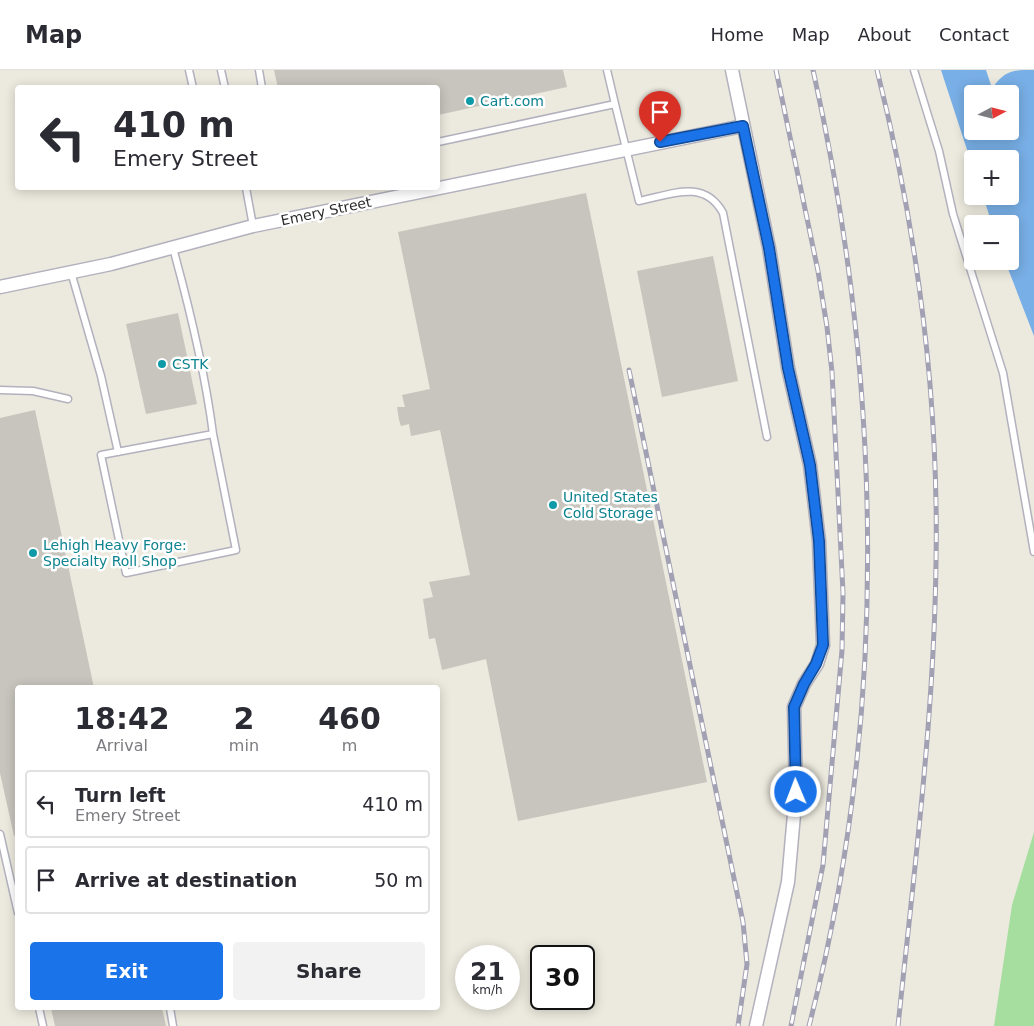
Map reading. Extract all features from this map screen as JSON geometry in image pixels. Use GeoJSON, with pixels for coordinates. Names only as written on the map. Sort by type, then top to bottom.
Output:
{"type":"FeatureCollection","features":[{"type":"Feature","properties":{"kind":"street"},"geometry":{"type":"LineString","coordinates":[[732,70],[769,248],[788,368],[810,465],[819,541],[823,645],[816,664],[804,684],[794,707],[796,792],[788,882],[756,1026]]}},
{"type":"Feature","properties":{"kind":"street","name":"Emery Street"},"geometry":{"type":"LineString","coordinates":[[440,187],[743,126]]}},
{"type":"Feature","properties":{"kind":"street","name":"Emery Street"},"geometry":{"type":"LineString","coordinates":[[0,287],[173,248],[253,226],[427,190]]}},
{"type":"Feature","properties":{"kind":"lane"},"geometry":{"type":"LineString","coordinates":[[189,70],[192,85]]}},
{"type":"Feature","properties":{"kind":"lane"},"geometry":{"type":"LineString","coordinates":[[221,70],[224,85]]}},
{"type":"Feature","properties":{"kind":"lane"},"geometry":{"type":"LineString","coordinates":[[259,70],[262,85]]}},
{"type":"Feature","properties":{"kind":"lane"},"geometry":{"type":"LineString","coordinates":[[607,70],[639,201],[698,191],[708,195],[717,202],[723,213],[767,437]]}},
{"type":"Feature","properties":{"kind":"lane"},"geometry":{"type":"LineString","coordinates":[[914,70],[939,151],[954,214],[1004,372],[1034,552]]}},
{"type":"Feature","properties":{"kind":"lane"},"geometry":{"type":"LineString","coordinates":[[440,142],[615,104]]}},
{"type":"Feature","properties":{"kind":"lane"},"geometry":{"type":"LineString","coordinates":[[246,190],[253,226]]}},
{"type":"Feature","properties":{"kind":"lane"},"geometry":{"type":"LineString","coordinates":[[173,248],[208,393],[213,434],[236,550],[126,573],[101,454],[213,434]]}},
{"type":"Feature","properties":{"kind":"lane"},"geometry":{"type":"LineString","coordinates":[[71,272],[101,376],[118,452]]}},
{"type":"Feature","properties":{"kind":"lane"},"geometry":{"type":"LineString","coordinates":[[0,390],[33,391],[68,399]]}},
{"type":"Feature","properties":{"kind":"lane"},"geometry":{"type":"LineString","coordinates":[[0,834],[15,900]]}},
{"type":"Feature","properties":{"kind":"lane"},"geometry":{"type":"LineString","coordinates":[[39,1010],[43,1026]]}},
{"type":"Feature","properties":{"kind":"lane"},"geometry":{"type":"LineString","coordinates":[[170,1010],[173,1026]]}},
{"type":"Feature","properties":{"kind":"green space"},"geometry":{"type":"Polygon","coordinates":[[[1034,832],[1034,1026],[994,1026],[1012,905],[1034,832]]]}},
{"type":"Feature","properties":{"kind":"water"},"geometry":{"type":"Polygon","coordinates":[[[941,70],[986,70],[991,85],[964,85],[964,140],[1019,140],[1019,85],[995,85],[1005,74],[1010,72],[1034,70],[1034,336],[1008,270],[1019,270],[1019,215],[989,215],[986,205],[1019,205],[1019,150],[967,150],[941,70]]]}},
{"type":"Feature","properties":{"kind":"building","name":"Cart.com"},"geometry":{"type":"Polygon","coordinates":[[[274,70],[563,70],[567,87],[440,115],[440,85],[277,85],[274,70]]]}},
{"type":"Feature","properties":{"kind":"building","name":"United States Cold Storage"},"geometry":{"type":"Polygon","coordinates":[[[586,193],[707,782],[518,821],[486,659],[442,670],[435,638],[429,639],[423,599],[433,597],[429,582],[470,575],[440,430],[411,436],[409,424],[401,426],[399,420],[397,407],[405,407],[402,395],[430,389],[398,232],[586,193]]]}},
{"type":"Feature","properties":{"kind":"building"},"geometry":{"type":"Polygon","coordinates":[[[713,256],[738,381],[662,397],[637,271],[713,256]]]}},
{"type":"Feature","properties":{"kind":"building","name":"CSTK"},"geometry":{"type":"Polygon","coordinates":[[[178,313],[197,404],[146,414],[126,324],[178,313]]]}},
{"type":"Feature","properties":{"kind":"building","name":"Lehigh Heavy Forge: Specialty Roll Shop"},"geometry":{"type":"Polygon","coordinates":[[[35,410],[93,685],[15,685],[14,836],[0,773],[0,418],[35,410]]]}},
{"type":"Feature","properties":{"kind":"building"},"geometry":{"type":"Polygon","coordinates":[[[51,1010],[162,1010],[166,1026],[55,1026],[51,1010]]]}},
{"type":"Feature","properties":{"kind":"railway"},"geometry":{"type":"LineString","coordinates":[[776,70],[818,271],[827,327],[832,372],[843,593],[842,650],[823,865],[791,1026]]}},
{"type":"Feature","properties":{"kind":"railway"},"geometry":{"type":"LineString","coordinates":[[809,1026],[835,908],[854,789],[864,669],[868,548],[864,428],[853,308],[836,188],[813,70]]}},
{"type":"Feature","properties":{"kind":"railway"},"geometry":{"type":"LineString","coordinates":[[877,70],[904,191],[923,315],[934,439],[936,501],[934,621],[927,737],[917,853],[898,1026]]}},
{"type":"Feature","properties":{"kind":"railway"},"geometry":{"type":"LineString","coordinates":[[629,370],[743,922],[747,964],[738,1026]]}},
{"type":"Feature","properties":{"kind":"place","name":"Cart.com"},"geometry":{"type":"Point","coordinates":[470,101]}},
{"type":"Feature","properties":{"kind":"place","name":"CSTK"},"geometry":{"type":"Point","coordinates":[162,364]}},
{"type":"Feature","properties":{"kind":"place","name":"United States Cold Storage"},"geometry":{"type":"Point","coordinates":[553,505]}},
{"type":"Feature","properties":{"kind":"place","name":"Lehigh Heavy Forge: Specialty Roll Shop"},"geometry":{"type":"Point","coordinates":[33,553]}},
{"type":"Feature","properties":{"kind":"route"},"geometry":{"type":"LineString","coordinates":[[660,142],[743,126],[769,248],[788,368],[810,465],[819,541],[823,645],[816,664],[804,684],[794,707],[796,792]]}}]}
